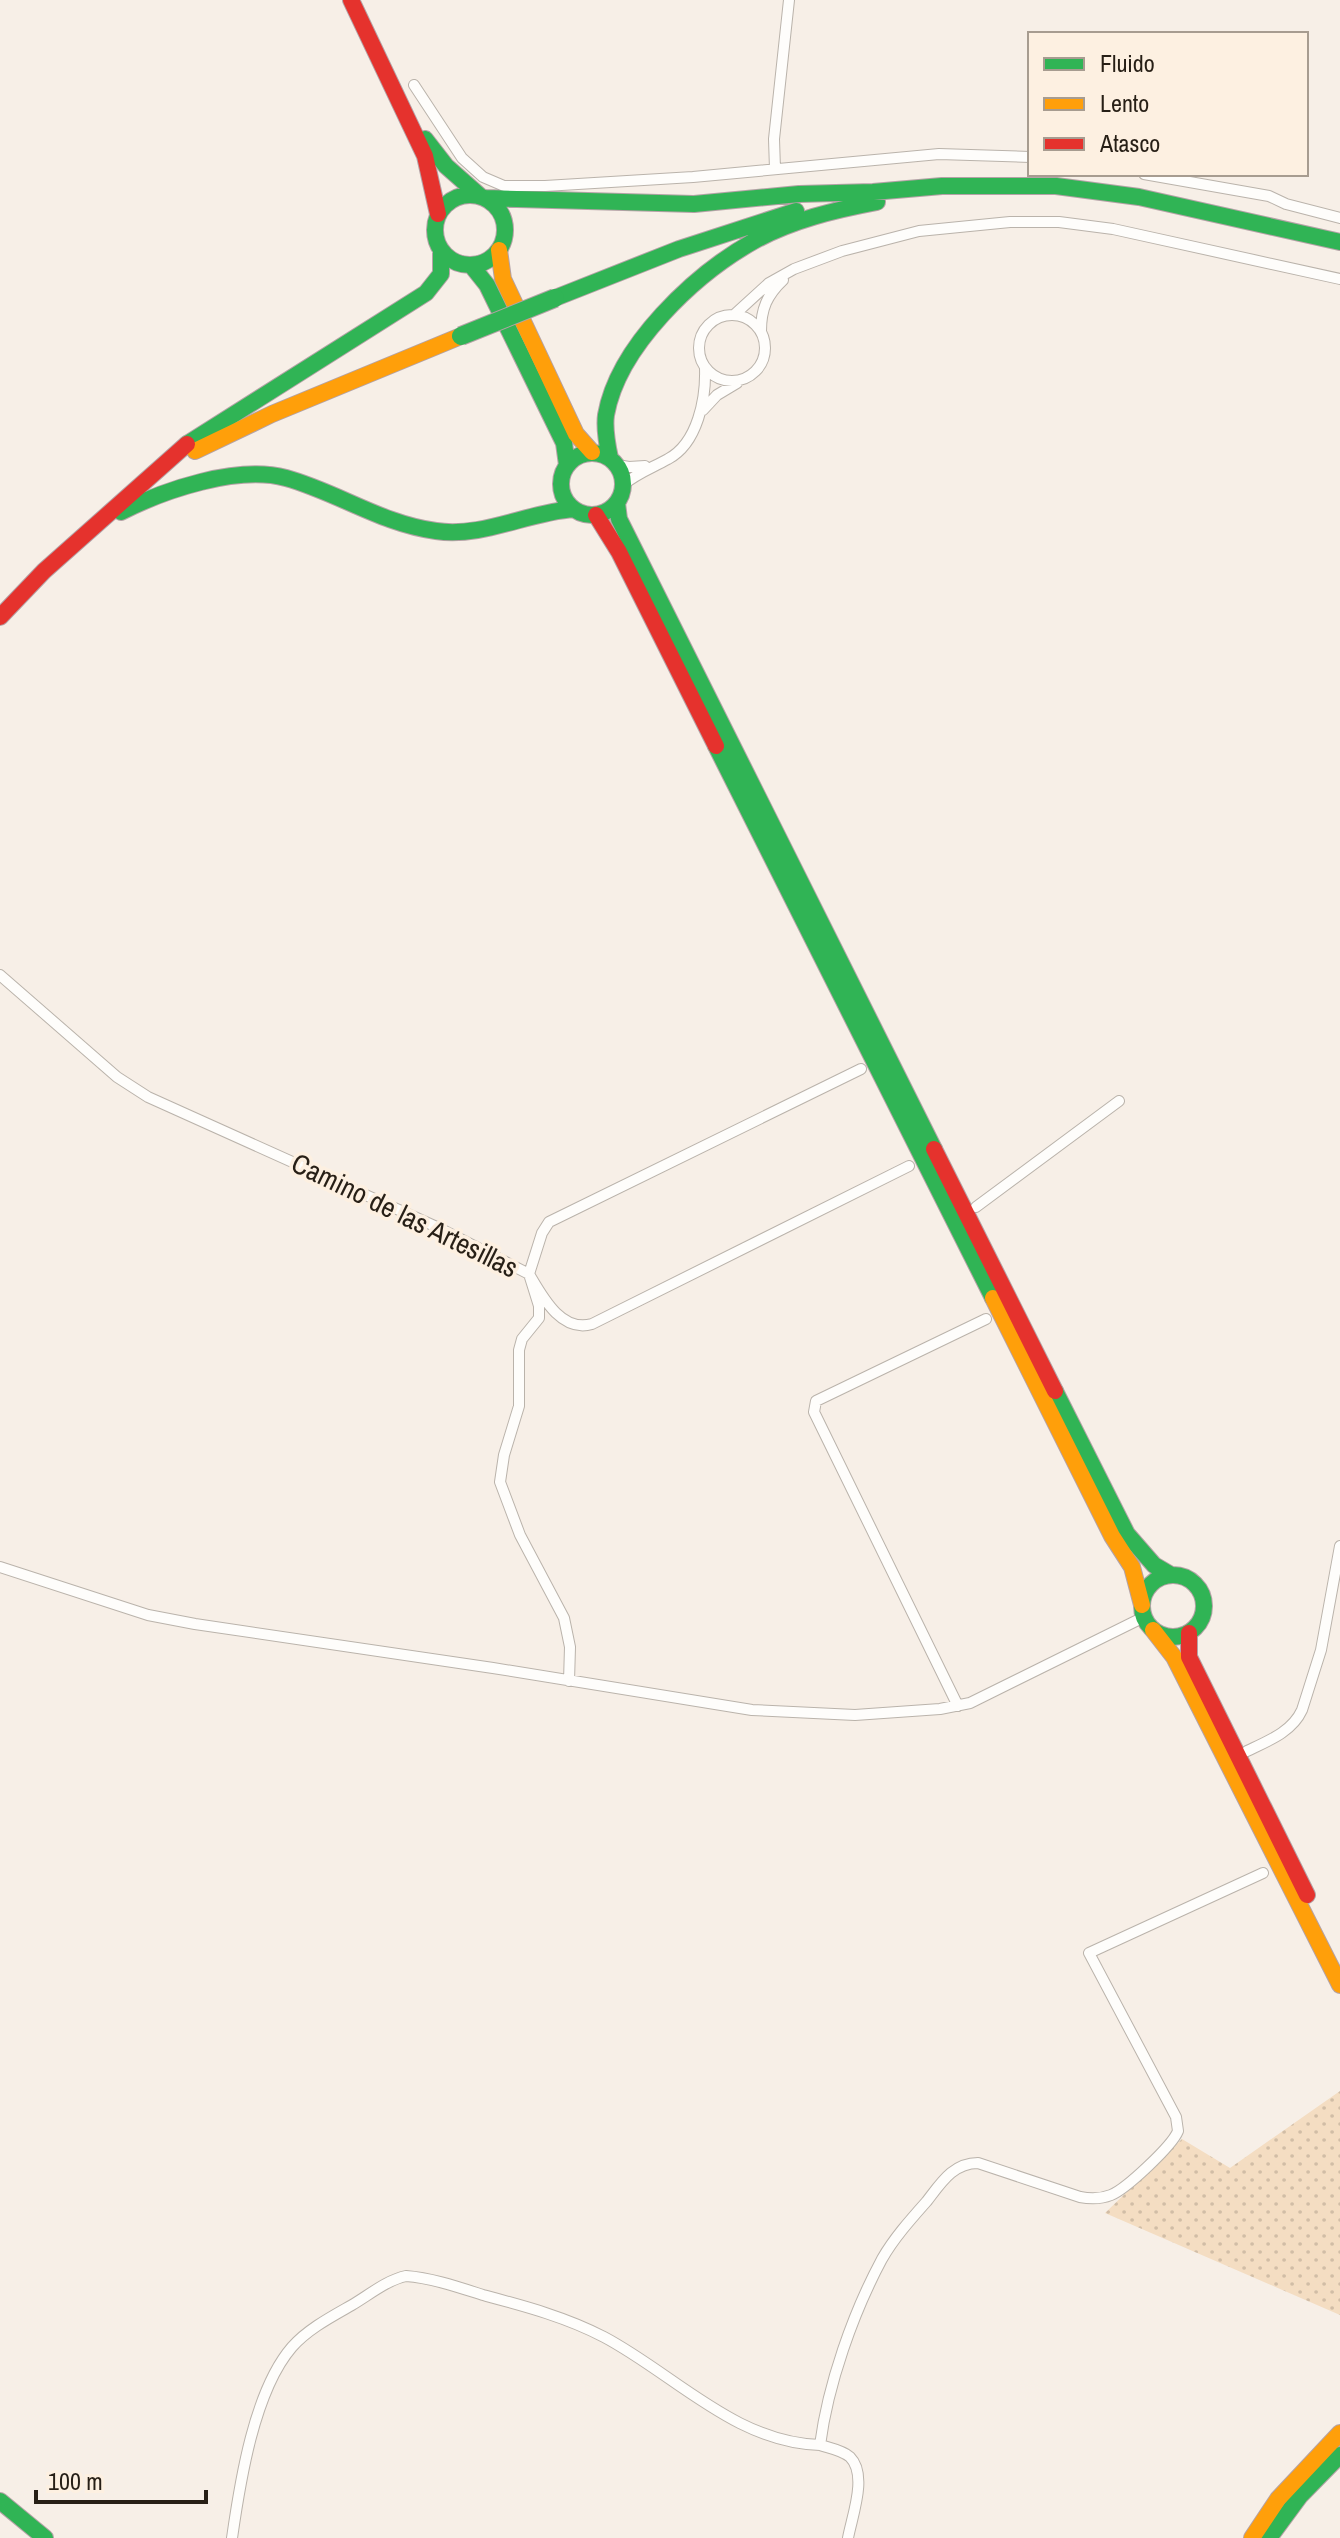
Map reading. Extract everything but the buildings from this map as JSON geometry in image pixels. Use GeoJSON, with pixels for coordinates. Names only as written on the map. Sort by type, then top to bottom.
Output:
{"type":"FeatureCollection","features":[{"type":"Feature","properties":{"kind":"main road"},"geometry":{"type":"LineString","coordinates":[[0,617],[92,527],[194,438],[426,293],[441,274],[441,251],[434,233],[438,214],[429,166],[407,113],[351,0]]}},
{"type":"Feature","properties":{"kind":"main road"},"geometry":{"type":"LineString","coordinates":[[407,113],[446,166],[500,211],[504,221],[504,241],[499,250],[481,264],[459,264],[441,251]]}},
{"type":"Feature","properties":{"kind":"main road"},"geometry":{"type":"LineString","coordinates":[[438,214],[460,195],[694,204],[942,186],[1056,186],[1139,197],[1340,242]]}},
{"type":"Feature","properties":{"kind":"main road"},"geometry":{"type":"LineString","coordinates":[[942,186],[818,215],[754,241],[726,259],[656,323],[626,360],[611,393],[606,416],[620,494],[619,519],[1127,1534],[1154,1565],[1171,1575],[1190,1580],[1203,1597],[1202,1618],[1189,1633],[1167,1637],[1146,1618]]}},
{"type":"Feature","properties":{"kind":"main road"},"geometry":{"type":"LineString","coordinates":[[134,490],[201,448],[272,414],[555,298],[788,212],[873,192]]}},
{"type":"Feature","properties":{"kind":"main road"},"geometry":{"type":"LineString","coordinates":[[499,250],[503,279],[576,434],[592,452],[614,461]]}},
{"type":"Feature","properties":{"kind":"main road"},"geometry":{"type":"LineString","coordinates":[[471,265],[487,285],[564,443],[567,465],[561,484],[567,502],[574,509]]}},
{"type":"Feature","properties":{"kind":"main road"},"geometry":{"type":"LineString","coordinates":[[567,465],[582,454],[592,452]]}},
{"type":"Feature","properties":{"kind":"main road"},"geometry":{"type":"LineString","coordinates":[[92,527],[156,494],[196,481],[238,476],[282,477],[388,519],[438,532],[476,531],[553,509],[574,509],[596,515],[611,509],[620,494]]}},
{"type":"Feature","properties":{"kind":"main road"},"geometry":{"type":"LineString","coordinates":[[596,515],[615,544],[1007,1329],[1112,1536],[1132,1567],[1146,1618],[1174,1657],[1340,1985]]}},
{"type":"Feature","properties":{"kind":"main road"},"geometry":{"type":"LineString","coordinates":[[1146,1618],[1148,1588],[1154,1581],[1171,1575]]}},
{"type":"Feature","properties":{"kind":"main road"},"geometry":{"type":"LineString","coordinates":[[1189,1633],[1189,1657],[1340,1961]]}},
{"type":"Feature","properties":{"kind":"main road"},"geometry":{"type":"LineString","coordinates":[[1252,2538],[1278,2499],[1340,2433]]}},
{"type":"Feature","properties":{"kind":"main road"},"geometry":{"type":"LineString","coordinates":[[1269,2538],[1300,2496],[1340,2455]]}},
{"type":"Feature","properties":{"kind":"main road"},"geometry":{"type":"LineString","coordinates":[[0,2501],[45,2538]]}},
{"type":"Feature","properties":{"kind":"street"},"geometry":{"type":"LineString","coordinates":[[775,169],[774,139],[789,0]]}},
{"type":"Feature","properties":{"kind":"street"},"geometry":{"type":"LineString","coordinates":[[414,85],[469,166],[483,177],[504,186],[693,177],[939,154],[1028,157]]}},
{"type":"Feature","properties":{"kind":"street"},"geometry":{"type":"LineString","coordinates":[[1155,176],[1269,196],[1286,204],[1340,218]]}},
{"type":"Feature","properties":{"kind":"street"},"geometry":{"type":"LineString","coordinates":[[734,315],[769,283],[794,269],[868,242],[919,231],[1010,222],[1059,222],[1148,236],[1340,279]]}},
{"type":"Feature","properties":{"kind":"street"},"geometry":{"type":"LineString","coordinates":[[699,415],[717,395],[754,374],[766,348],[761,331],[763,307],[772,291],[794,269]]}},
{"type":"Feature","properties":{"kind":"street"},"geometry":{"type":"LineString","coordinates":[[620,494],[655,465],[678,452],[690,436],[706,388],[699,347],[706,328],[724,316],[734,315],[754,323],[761,331]]}},
{"type":"Feature","properties":{"kind":"street"},"geometry":{"type":"LineString","coordinates":[[705,368],[720,379],[739,381]]}},
{"type":"Feature","properties":{"kind":"street"},"geometry":{"type":"LineString","coordinates":[[614,461],[629,467],[655,465]]}},
{"type":"Feature","properties":{"kind":"street","name":"Camino de las Artesillas"},"geometry":{"type":"LineString","coordinates":[[0,975],[117,1077],[148,1097],[439,1228],[529,1274],[539,1306],[539,1318],[522,1339],[519,1350],[519,1406],[504,1455],[500,1482],[520,1535],[564,1618],[570,1647],[569,1681]]}},
{"type":"Feature","properties":{"kind":"street"},"geometry":{"type":"LineString","coordinates":[[861,1069],[549,1222],[542,1233],[529,1274],[557,1314],[574,1325],[592,1324],[909,1166]]}},
{"type":"Feature","properties":{"kind":"street"},"geometry":{"type":"LineString","coordinates":[[976,1207],[1119,1101]]}},
{"type":"Feature","properties":{"kind":"street"},"geometry":{"type":"LineString","coordinates":[[958,1706],[814,1407],[816,1401],[986,1319]]}},
{"type":"Feature","properties":{"kind":"street"},"geometry":{"type":"LineString","coordinates":[[1247,1751],[1284,1733],[1299,1718],[1313,1681],[1337,1579],[1340,1546]]}},
{"type":"Feature","properties":{"kind":"street"},"geometry":{"type":"LineString","coordinates":[[0,1567],[148,1615],[752,1710],[855,1715],[970,1703],[1146,1618]]}},
{"type":"Feature","properties":{"kind":"street"},"geometry":{"type":"LineString","coordinates":[[820,2445],[826,2407],[876,2272],[902,2229],[949,2174],[964,2164],[978,2163],[1080,2197],[1102,2198],[1119,2191],[1176,2138],[1179,2125],[1176,2117],[1089,1953],[1263,1873]]}},
{"type":"Feature","properties":{"kind":"street"},"geometry":{"type":"LineString","coordinates":[[232,2538],[244,2462],[258,2417],[281,2362],[292,2347],[317,2326],[406,2276],[465,2289],[568,2321],[629,2351],[691,2394],[747,2426],[793,2442],[820,2445],[845,2453],[855,2465],[858,2484],[848,2538]]}},
{"type":"Feature","properties":{"kind":"shaded area"},"geometry":{"type":"Polygon","coordinates":[[[1340,2091],[1340,2315],[1105,2213],[1182,2139],[1230,2168],[1340,2091]]]}},
{"type":"Feature","properties":{"kind":"traffic: fast"},"geometry":{"type":"LineString","coordinates":[[425,139],[446,166],[480,196]]}},
{"type":"Feature","properties":{"kind":"traffic: fast"},"geometry":{"type":"LineString","coordinates":[[485,198],[694,204],[942,186],[1056,186],[1139,197],[1340,242]]}},
{"type":"Feature","properties":{"kind":"traffic: fast"},"geometry":{"type":"LineString","coordinates":[[477,195],[499,210],[505,230],[503,244],[495,255],[484,263],[463,265],[445,255],[437,244],[435,223],[445,205],[456,197],[477,195]]}},
{"type":"Feature","properties":{"kind":"traffic: fast"},"geometry":{"type":"LineString","coordinates":[[610,458],[605,420],[613,389],[643,338],[684,292],[731,255],[783,227],[877,202]]}},
{"type":"Feature","properties":{"kind":"traffic: fast"},"geometry":{"type":"LineString","coordinates":[[555,298],[679,249],[796,211]]}},
{"type":"Feature","properties":{"kind":"traffic: fast"},"geometry":{"type":"LineString","coordinates":[[187,444],[426,293],[441,274],[441,251]]}},
{"type":"Feature","properties":{"kind":"traffic: fast"},"geometry":{"type":"LineString","coordinates":[[471,265],[487,285],[564,443],[567,465]]}},
{"type":"Feature","properties":{"kind":"traffic: fast"},"geometry":{"type":"LineString","coordinates":[[461,336],[555,298]]}},
{"type":"Feature","properties":{"kind":"traffic: fast"},"geometry":{"type":"LineString","coordinates":[[592,453],[604,455],[614,462],[621,472],[623,484],[621,496],[614,506],[604,513],[592,515],[580,513],[570,506],[563,496],[561,484],[563,472],[570,462],[580,455],[592,453]]}},
{"type":"Feature","properties":{"kind":"traffic: fast"},"geometry":{"type":"LineString","coordinates":[[121,512],[179,488],[246,475],[286,478],[397,522],[436,531],[471,531],[574,509]]}},
{"type":"Feature","properties":{"kind":"traffic: fast"},"geometry":{"type":"LineString","coordinates":[[617,503],[619,519],[934,1149]]}},
{"type":"Feature","properties":{"kind":"traffic: fast"},"geometry":{"type":"LineString","coordinates":[[716,746],[993,1298]]}},
{"type":"Feature","properties":{"kind":"traffic: fast"},"geometry":{"type":"LineString","coordinates":[[1055,1391],[1127,1534],[1154,1565],[1171,1575]]}},
{"type":"Feature","properties":{"kind":"traffic: fast"},"geometry":{"type":"LineString","coordinates":[[1173,1575],[1195,1584],[1204,1606],[1195,1628],[1173,1637],[1151,1628],[1142,1606],[1151,1584],[1173,1575]]}},
{"type":"Feature","properties":{"kind":"traffic: fast"},"geometry":{"type":"LineString","coordinates":[[1269,2538],[1300,2496],[1340,2455]]}},
{"type":"Feature","properties":{"kind":"traffic: fast"},"geometry":{"type":"LineString","coordinates":[[0,2501],[45,2538]]}},
{"type":"Feature","properties":{"kind":"traffic: slow"},"geometry":{"type":"LineString","coordinates":[[499,250],[503,279],[576,434],[592,452]]}},
{"type":"Feature","properties":{"kind":"traffic: slow"},"geometry":{"type":"LineString","coordinates":[[195,451],[272,414],[461,336]]}},
{"type":"Feature","properties":{"kind":"traffic: slow"},"geometry":{"type":"LineString","coordinates":[[993,1298],[1112,1536],[1132,1567],[1142,1605]]}},
{"type":"Feature","properties":{"kind":"traffic: slow"},"geometry":{"type":"LineString","coordinates":[[1153,1630],[1174,1657],[1340,1985]]}},
{"type":"Feature","properties":{"kind":"traffic: slow"},"geometry":{"type":"LineString","coordinates":[[1252,2538],[1278,2499],[1340,2433]]}},
{"type":"Feature","properties":{"kind":"traffic: jam"},"geometry":{"type":"LineString","coordinates":[[351,0],[425,156],[438,214]]}},
{"type":"Feature","properties":{"kind":"traffic: jam"},"geometry":{"type":"LineString","coordinates":[[0,617],[44,571],[187,444]]}},
{"type":"Feature","properties":{"kind":"traffic: jam"},"geometry":{"type":"LineString","coordinates":[[596,515],[619,552],[716,746]]}},
{"type":"Feature","properties":{"kind":"traffic: jam"},"geometry":{"type":"LineString","coordinates":[[934,1149],[1055,1391]]}},
{"type":"Feature","properties":{"kind":"traffic: jam"},"geometry":{"type":"LineString","coordinates":[[1189,1633],[1189,1657],[1307,1895]]}}]}
